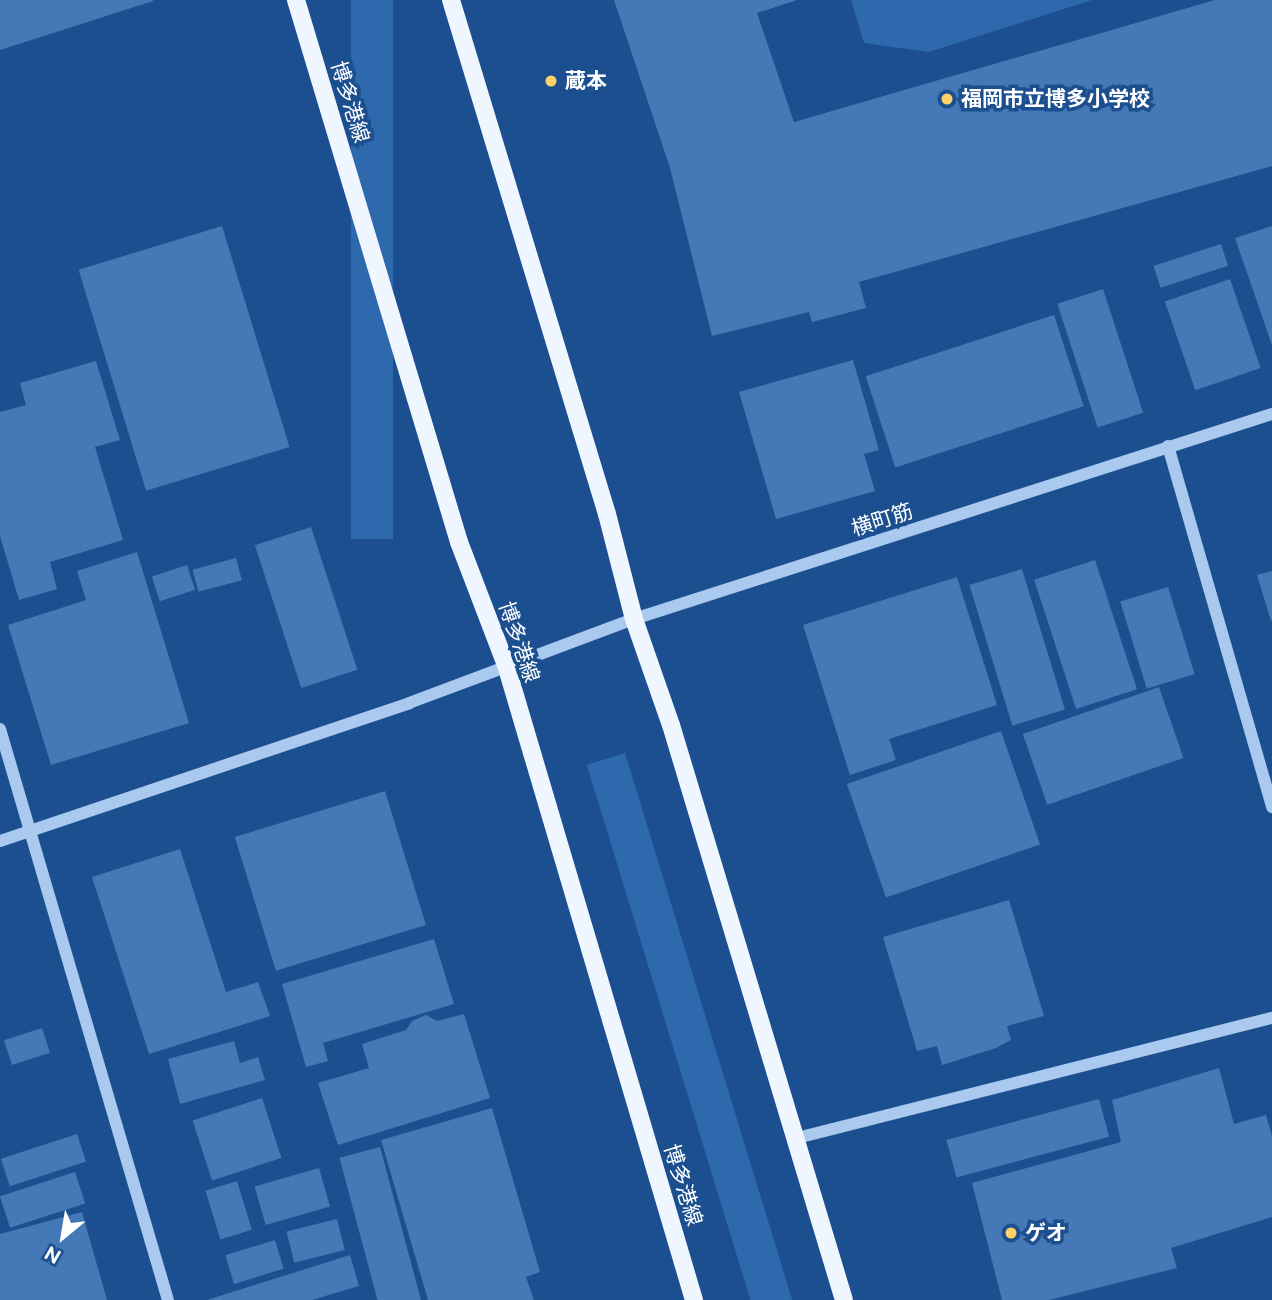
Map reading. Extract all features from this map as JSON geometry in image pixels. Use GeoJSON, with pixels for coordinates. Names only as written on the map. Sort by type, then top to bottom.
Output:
{"type":"FeatureCollection","features":[{"type":"Feature","properties":{"kind":"main road","name":"博多港線"},"geometry":{"type":"LineString","coordinates":[[296,0],[458,542],[506,665],[694,1300]]}},
{"type":"Feature","properties":{"kind":"main road"},"geometry":{"type":"LineString","coordinates":[[451,0],[607,514],[634,619],[671,725],[793,1139],[844,1300]]}},
{"type":"Feature","properties":{"kind":"street","name":"横町筋"},"geometry":{"type":"LineString","coordinates":[[0,841],[409,703],[634,619],[1272,414]]}},
{"type":"Feature","properties":{"kind":"street"},"geometry":{"type":"LineString","coordinates":[[1168,446],[1272,807]]}},
{"type":"Feature","properties":{"kind":"street"},"geometry":{"type":"LineString","coordinates":[[0,729],[168,1300]]}},
{"type":"Feature","properties":{"kind":"street"},"geometry":{"type":"LineString","coordinates":[[793,1139],[1272,1018]]}},
{"type":"Feature","properties":{"kind":"shaded area"},"geometry":{"type":"Polygon","coordinates":[[[351,0],[393,0],[393,539],[351,539],[351,0]]]}},
{"type":"Feature","properties":{"kind":"shaded area"},"geometry":{"type":"Polygon","coordinates":[[[851,0],[1092,0],[929,52],[864,43],[851,0]]]}},
{"type":"Feature","properties":{"kind":"shaded area"},"geometry":{"type":"Polygon","coordinates":[[[625,753],[792,1300],[750,1300],[587,765],[625,753]]]}},
{"type":"Feature","properties":{"kind":"building"},"geometry":{"type":"Polygon","coordinates":[[[0,0],[153,0],[153,1],[0,50],[0,0]]]}},
{"type":"Feature","properties":{"kind":"building","name":"福岡市立博多小学校"},"geometry":{"type":"Polygon","coordinates":[[[614,0],[797,0],[757,13],[794,122],[1215,0],[1272,0],[1272,166],[859,282],[866,308],[812,322],[809,312],[712,336],[670,168],[614,0]]]}},
{"type":"Feature","properties":{"kind":"building"},"geometry":{"type":"Polygon","coordinates":[[[222,226],[290,447],[146,491],[79,270],[222,226]]]}},
{"type":"Feature","properties":{"kind":"building"},"geometry":{"type":"Polygon","coordinates":[[[1272,226],[1272,345],[1235,238],[1272,226]]]}},
{"type":"Feature","properties":{"kind":"building"},"geometry":{"type":"Polygon","coordinates":[[[1221,244],[1228,266],[1161,288],[1153,266],[1221,244]]]}},
{"type":"Feature","properties":{"kind":"building"},"geometry":{"type":"Polygon","coordinates":[[[1230,279],[1261,368],[1195,390],[1165,301],[1230,279]]]}},
{"type":"Feature","properties":{"kind":"building"},"geometry":{"type":"Polygon","coordinates":[[[1103,289],[1143,413],[1098,427],[1057,304],[1103,289]]]}},
{"type":"Feature","properties":{"kind":"building"},"geometry":{"type":"Polygon","coordinates":[[[1054,315],[1084,406],[895,467],[866,376],[1054,315]]]}},
{"type":"Feature","properties":{"kind":"building"},"geometry":{"type":"Polygon","coordinates":[[[853,360],[879,450],[864,454],[875,491],[776,519],[739,392],[853,360]]]}},
{"type":"Feature","properties":{"kind":"building"},"geometry":{"type":"Polygon","coordinates":[[[96,361],[120,440],[95,447],[123,540],[50,562],[57,589],[19,600],[0,536],[0,412],[26,405],[20,383],[96,361]]]}},
{"type":"Feature","properties":{"kind":"building"},"geometry":{"type":"Polygon","coordinates":[[[311,527],[357,670],[301,688],[255,545],[311,527]]]}},
{"type":"Feature","properties":{"kind":"building"},"geometry":{"type":"Polygon","coordinates":[[[137,552],[189,723],[51,765],[8,625],[86,600],[77,571],[137,552]]]}},
{"type":"Feature","properties":{"kind":"building"},"geometry":{"type":"Polygon","coordinates":[[[236,558],[242,580],[198,592],[193,570],[236,558]]]}},
{"type":"Feature","properties":{"kind":"building"},"geometry":{"type":"Polygon","coordinates":[[[1095,560],[1137,689],[1076,709],[1034,580],[1095,560]]]}},
{"type":"Feature","properties":{"kind":"building"},"geometry":{"type":"Polygon","coordinates":[[[187,565],[195,590],[160,601],[152,576],[187,565]]]}},
{"type":"Feature","properties":{"kind":"building"},"geometry":{"type":"Polygon","coordinates":[[[1022,569],[1065,710],[1012,726],[969,585],[1022,569]]]}},
{"type":"Feature","properties":{"kind":"building"},"geometry":{"type":"Polygon","coordinates":[[[1272,571],[1272,621],[1271,621],[1257,575],[1272,571]]]}},
{"type":"Feature","properties":{"kind":"building"},"geometry":{"type":"Polygon","coordinates":[[[957,577],[997,705],[889,739],[896,760],[850,775],[803,625],[957,577]]]}},
{"type":"Feature","properties":{"kind":"building"},"geometry":{"type":"Polygon","coordinates":[[[1168,587],[1195,674],[1147,689],[1120,602],[1168,587]]]}},
{"type":"Feature","properties":{"kind":"building"},"geometry":{"type":"Polygon","coordinates":[[[1159,687],[1183,758],[1047,805],[1023,734],[1159,687]]]}},
{"type":"Feature","properties":{"kind":"building"},"geometry":{"type":"Polygon","coordinates":[[[1001,731],[1040,844],[886,898],[847,784],[1001,731]]]}},
{"type":"Feature","properties":{"kind":"building"},"geometry":{"type":"Polygon","coordinates":[[[385,791],[426,925],[276,971],[235,837],[385,791]]]}},
{"type":"Feature","properties":{"kind":"building"},"geometry":{"type":"Polygon","coordinates":[[[180,849],[226,992],[258,982],[270,1016],[149,1054],[92,877],[180,849]]]}},
{"type":"Feature","properties":{"kind":"building"},"geometry":{"type":"Polygon","coordinates":[[[1009,900],[1044,1016],[1007,1026],[1011,1040],[996,1048],[942,1065],[937,1046],[917,1051],[883,937],[1009,900]]]}},
{"type":"Feature","properties":{"kind":"building"},"geometry":{"type":"Polygon","coordinates":[[[434,939],[454,1004],[323,1043],[328,1061],[306,1067],[282,984],[434,939]]]}},
{"type":"Feature","properties":{"kind":"building"},"geometry":{"type":"Polygon","coordinates":[[[464,1014],[490,1098],[338,1145],[318,1083],[369,1068],[362,1044],[406,1030],[412,1021],[426,1015],[437,1021],[464,1014]]]}},
{"type":"Feature","properties":{"kind":"building"},"geometry":{"type":"Polygon","coordinates":[[[42,1028],[50,1053],[12,1065],[4,1040],[42,1028]]]}},
{"type":"Feature","properties":{"kind":"building"},"geometry":{"type":"Polygon","coordinates":[[[234,1041],[240,1063],[258,1057],[265,1080],[180,1104],[168,1059],[234,1041]]]}},
{"type":"Feature","properties":{"kind":"building"},"geometry":{"type":"Polygon","coordinates":[[[1219,1068],[1234,1124],[1266,1115],[1272,1136],[1272,1217],[1171,1248],[1177,1268],[1049,1300],[1002,1300],[972,1183],[1121,1142],[1112,1100],[1219,1068]]]}},
{"type":"Feature","properties":{"kind":"building"},"geometry":{"type":"Polygon","coordinates":[[[262,1098],[281,1158],[212,1180],[193,1121],[262,1098]]]}},
{"type":"Feature","properties":{"kind":"building"},"geometry":{"type":"Polygon","coordinates":[[[1099,1099],[1109,1137],[956,1178],[946,1140],[1099,1099]]]}},
{"type":"Feature","properties":{"kind":"building"},"geometry":{"type":"Polygon","coordinates":[[[492,1108],[540,1272],[526,1277],[534,1300],[428,1300],[381,1140],[492,1108]]]}},
{"type":"Feature","properties":{"kind":"building"},"geometry":{"type":"Polygon","coordinates":[[[77,1134],[86,1162],[10,1186],[1,1159],[77,1134]]]}},
{"type":"Feature","properties":{"kind":"building"},"geometry":{"type":"Polygon","coordinates":[[[380,1147],[421,1300],[378,1300],[339,1158],[380,1147]]]}},
{"type":"Feature","properties":{"kind":"building"},"geometry":{"type":"Polygon","coordinates":[[[319,1168],[330,1206],[266,1225],[255,1186],[319,1168]]]}},
{"type":"Feature","properties":{"kind":"building"},"geometry":{"type":"Polygon","coordinates":[[[75,1172],[85,1203],[10,1228],[0,1196],[75,1172]]]}},
{"type":"Feature","properties":{"kind":"building"},"geometry":{"type":"Polygon","coordinates":[[[237,1181],[252,1230],[220,1239],[205,1191],[237,1181]]]}},
{"type":"Feature","properties":{"kind":"building"},"geometry":{"type":"Polygon","coordinates":[[[82,1212],[107,1300],[0,1300],[0,1234],[82,1212]]]}},
{"type":"Feature","properties":{"kind":"building"},"geometry":{"type":"Polygon","coordinates":[[[337,1219],[345,1250],[294,1263],[287,1232],[337,1219]]]}},
{"type":"Feature","properties":{"kind":"building"},"geometry":{"type":"Polygon","coordinates":[[[275,1240],[284,1269],[234,1284],[225,1255],[275,1240]]]}},
{"type":"Feature","properties":{"kind":"building"},"geometry":{"type":"Polygon","coordinates":[[[350,1255],[359,1286],[312,1300],[207,1300],[350,1255]]]}},
{"type":"Feature","properties":{"kind":"place","name":"蔵本"},"geometry":{"type":"Point","coordinates":[551,81]}},
{"type":"Feature","properties":{"kind":"place","name":"福岡市立博多小学校"},"geometry":{"type":"Point","coordinates":[947,99]}},
{"type":"Feature","properties":{"kind":"place","name":"ゲオ"},"geometry":{"type":"Point","coordinates":[1011,1233]}}]}
